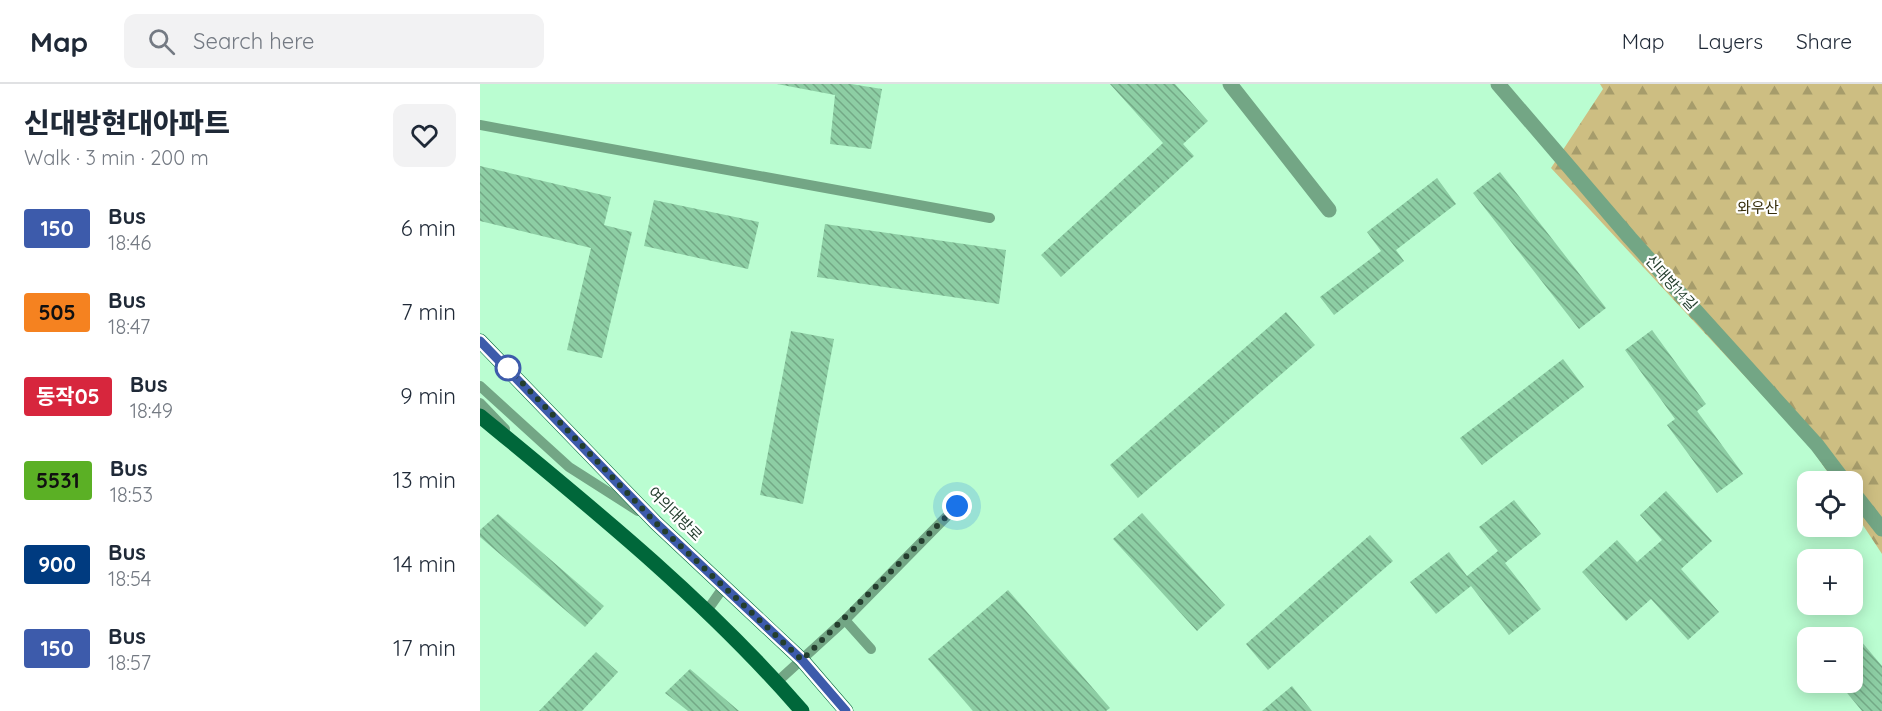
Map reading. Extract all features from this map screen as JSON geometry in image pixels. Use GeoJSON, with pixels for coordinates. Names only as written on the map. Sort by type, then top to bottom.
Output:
{"type":"FeatureCollection","features":[{"type":"Feature","properties":{"kind":"main road","name":"여의대방로"},"geometry":{"type":"LineString","coordinates":[[480,341],[656,523],[802,660],[846,711]]}},
{"type":"Feature","properties":{"kind":"main road"},"geometry":{"type":"LineString","coordinates":[[480,416],[549,472],[684,590],[777,682],[802,711]]}},
{"type":"Feature","properties":{"kind":"street"},"geometry":{"type":"LineString","coordinates":[[1230,84],[1329,210]]}},
{"type":"Feature","properties":{"kind":"street","name":"신대방14길"},"geometry":{"type":"LineString","coordinates":[[1498,84],[1638,247],[1817,446],[1836,471]]}},
{"type":"Feature","properties":{"kind":"street"},"geometry":{"type":"LineString","coordinates":[[1863,505],[1882,529]]}},
{"type":"Feature","properties":{"kind":"lane"},"geometry":{"type":"LineString","coordinates":[[480,125],[990,218]]}},
{"type":"Feature","properties":{"kind":"lane"},"geometry":{"type":"LineString","coordinates":[[480,386],[569,467],[656,523]]}},
{"type":"Feature","properties":{"kind":"lane"},"geometry":{"type":"LineString","coordinates":[[480,403],[549,472]]}},
{"type":"Feature","properties":{"kind":"lane"},"geometry":{"type":"LineString","coordinates":[[777,682],[844,620],[957,506]]}},
{"type":"Feature","properties":{"kind":"lane"},"geometry":{"type":"LineString","coordinates":[[706,612],[723,588]]}},
{"type":"Feature","properties":{"kind":"lane"},"geometry":{"type":"LineString","coordinates":[[844,620],[871,649]]}},
{"type":"Feature","properties":{"kind":"green space","name":"와우산"},"geometry":{"type":"Polygon","coordinates":[[[1600,84],[1882,84],[1882,554],[1863,525],[1863,471],[1827,471],[1808,444],[1551,168],[1603,89],[1600,84]]]}},
{"type":"Feature","properties":{"kind":"building"},"geometry":{"type":"Polygon","coordinates":[[[777,84],[851,84],[882,89],[871,149],[830,144],[835,95],[777,84]]]}},
{"type":"Feature","properties":{"kind":"building"},"geometry":{"type":"Polygon","coordinates":[[[1110,84],[1175,84],[1208,121],[1183,144],[1194,156],[1061,277],[1041,255],[1163,143],[1110,84]]]}},
{"type":"Feature","properties":{"kind":"building"},"geometry":{"type":"Polygon","coordinates":[[[480,166],[611,197],[604,225],[632,232],[602,358],[567,350],[591,248],[480,221],[480,166]]]}},
{"type":"Feature","properties":{"kind":"building"},"geometry":{"type":"Polygon","coordinates":[[[1500,172],[1606,308],[1579,329],[1473,193],[1500,172]]]}},
{"type":"Feature","properties":{"kind":"building"},"geometry":{"type":"Polygon","coordinates":[[[1437,178],[1456,204],[1396,250],[1404,261],[1334,315],[1320,297],[1381,251],[1367,232],[1437,178]]]}},
{"type":"Feature","properties":{"kind":"building"},"geometry":{"type":"Polygon","coordinates":[[[654,200],[759,222],[748,269],[644,246],[654,200]]]}},
{"type":"Feature","properties":{"kind":"building"},"geometry":{"type":"Polygon","coordinates":[[[825,224],[1006,250],[999,304],[817,277],[825,224]]]}},
{"type":"Feature","properties":{"kind":"building"},"geometry":{"type":"Polygon","coordinates":[[[1286,312],[1315,345],[1138,498],[1110,465],[1286,312]]]}},
{"type":"Feature","properties":{"kind":"building"},"geometry":{"type":"Polygon","coordinates":[[[1652,330],[1706,404],[1697,411],[1743,474],[1717,493],[1667,425],[1675,419],[1625,350],[1652,330]]]}},
{"type":"Feature","properties":{"kind":"building"},"geometry":{"type":"Polygon","coordinates":[[[791,331],[834,339],[803,504],[760,495],[791,331]]]}},
{"type":"Feature","properties":{"kind":"building"},"geometry":{"type":"Polygon","coordinates":[[[1563,359],[1584,387],[1482,465],[1460,438],[1563,359]]]}},
{"type":"Feature","properties":{"kind":"building"},"geometry":{"type":"Polygon","coordinates":[[[1666,491],[1712,541],[1681,569],[1719,612],[1688,640],[1651,599],[1626,621],[1582,572],[1617,540],[1637,562],[1662,540],[1640,515],[1666,491]]]}},
{"type":"Feature","properties":{"kind":"building"},"geometry":{"type":"Polygon","coordinates":[[[1514,500],[1541,534],[1505,563],[1541,609],[1509,635],[1471,586],[1436,614],[1410,582],[1449,552],[1467,576],[1498,551],[1479,527],[1514,500]]]}},
{"type":"Feature","properties":{"kind":"building"},"geometry":{"type":"Polygon","coordinates":[[[1142,513],[1225,605],[1197,631],[1113,539],[1142,513]]]}},
{"type":"Feature","properties":{"kind":"building"},"geometry":{"type":"Polygon","coordinates":[[[498,514],[604,606],[585,627],[480,537],[480,530],[498,514]]]}},
{"type":"Feature","properties":{"kind":"building"},"geometry":{"type":"Polygon","coordinates":[[[1370,535],[1393,561],[1268,670],[1246,644],[1370,535]]]}},
{"type":"Feature","properties":{"kind":"building"},"geometry":{"type":"Polygon","coordinates":[[[1008,590],[1110,708],[1106,711],[973,711],[928,659],[1008,590]]]}},
{"type":"Feature","properties":{"kind":"building"},"geometry":{"type":"Polygon","coordinates":[[[1863,643],[1882,666],[1882,711],[1862,711],[1847,693],[1863,693],[1863,643]]]}},
{"type":"Feature","properties":{"kind":"building"},"geometry":{"type":"Polygon","coordinates":[[[596,652],[618,672],[582,711],[539,711],[596,652]]]}},
{"type":"Feature","properties":{"kind":"building"},"geometry":{"type":"Polygon","coordinates":[[[690,669],[739,711],[688,711],[665,693],[690,669]]]}},
{"type":"Feature","properties":{"kind":"building"},"geometry":{"type":"Polygon","coordinates":[[[1292,686],[1312,711],[1262,711],[1292,686]]]}},
{"type":"Feature","properties":{"kind":"bus line","name":"150"},"geometry":{"type":"LineString","coordinates":[[480,341],[656,523],[802,660],[846,711]]}},
{"type":"Feature","properties":{"kind":"route"},"geometry":{"type":"LineString","coordinates":[[508,368],[656,523],[802,660],[957,506]]}}]}
